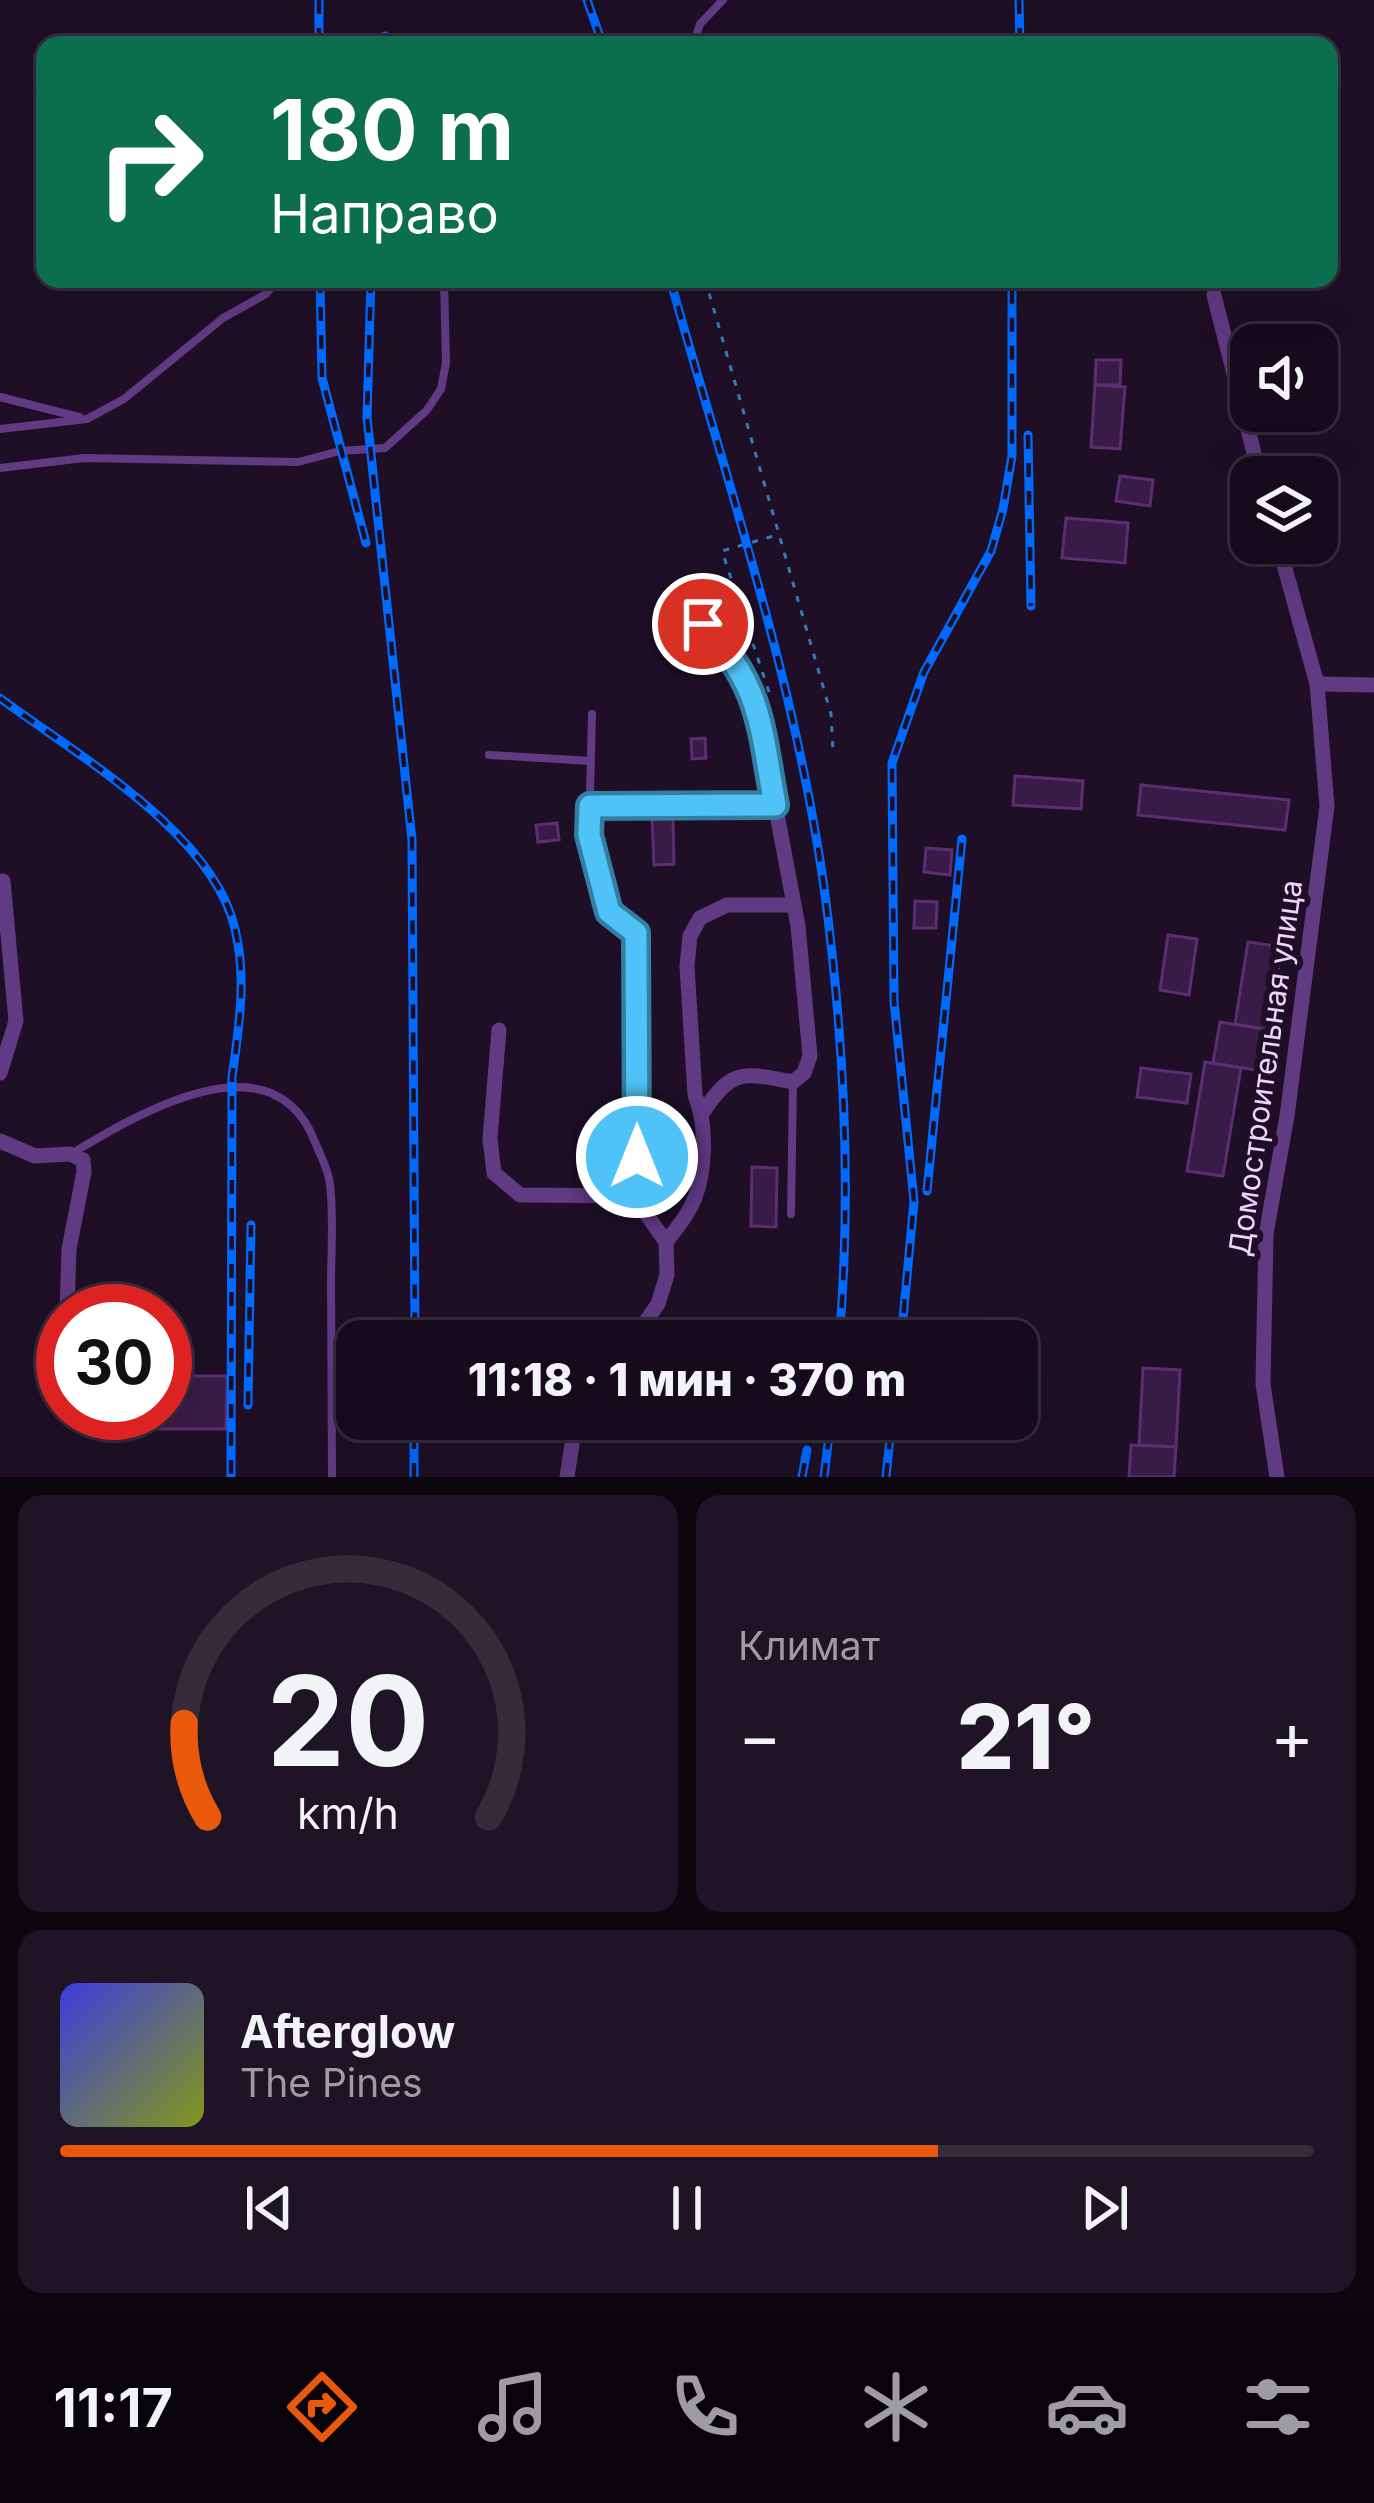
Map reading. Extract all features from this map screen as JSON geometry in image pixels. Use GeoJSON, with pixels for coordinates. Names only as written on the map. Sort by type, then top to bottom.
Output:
{"type":"FeatureCollection","features":[{"type":"Feature","properties":{"kind":"street"},"geometry":{"type":"LineString","coordinates":[[1214,295],[1255,456]]}},
{"type":"Feature","properties":{"kind":"street","name":"Домостроительная улица"},"geometry":{"type":"LineString","coordinates":[[1277,1477],[1263,1384],[1266,1234],[1287,1116],[1327,806],[1317,684],[1284,564]]}},
{"type":"Feature","properties":{"kind":"street"},"geometry":{"type":"LineString","coordinates":[[703,624],[743,672],[755,697],[794,905],[810,1055],[804,1073],[793,1082],[750,1073],[734,1077],[719,1088],[703,1112]]}},
{"type":"Feature","properties":{"kind":"street"},"geometry":{"type":"LineString","coordinates":[[1317,684],[1374,686]]}},
{"type":"Feature","properties":{"kind":"street"},"geometry":{"type":"LineString","coordinates":[[590,806],[775,805]]}},
{"type":"Feature","properties":{"kind":"street"},"geometry":{"type":"LineString","coordinates":[[0,1073],[16,1021],[3,880]]}},
{"type":"Feature","properties":{"kind":"street"},"geometry":{"type":"LineString","coordinates":[[666,1242],[691,1208],[700,1174],[703,1112],[695,1095],[687,966],[690,936],[700,918],[727,905],[794,905]]}},
{"type":"Feature","properties":{"kind":"street"},"geometry":{"type":"LineString","coordinates":[[636,933],[637,1157],[644,1211],[666,1242],[667,1275],[658,1304],[647,1320]]}},
{"type":"Feature","properties":{"kind":"street"},"geometry":{"type":"LineString","coordinates":[[499,1030],[490,1139],[494,1173],[520,1195],[642,1196]]}},
{"type":"Feature","properties":{"kind":"street"},"geometry":{"type":"LineString","coordinates":[[0,1141],[35,1156],[70,1154],[82,1160],[85,1172],[69,1250],[68,1284]]}},
{"type":"Feature","properties":{"kind":"street"},"geometry":{"type":"LineString","coordinates":[[567,1477],[573,1440]]}},
{"type":"Feature","properties":{"kind":"lane"},"geometry":{"type":"LineString","coordinates":[[696,36],[723,0]]}},
{"type":"Feature","properties":{"kind":"lane"},"geometry":{"type":"LineString","coordinates":[[0,429],[87,419],[124,399],[223,318],[271,288]]}},
{"type":"Feature","properties":{"kind":"lane"},"geometry":{"type":"LineString","coordinates":[[0,468],[84,458],[298,462],[340,451],[385,448],[427,410],[441,389],[446,363],[444,288]]}},
{"type":"Feature","properties":{"kind":"lane"},"geometry":{"type":"LineString","coordinates":[[0,397],[87,419]]}},
{"type":"Feature","properties":{"kind":"lane"},"geometry":{"type":"LineString","coordinates":[[592,714],[589,835],[609,912],[636,933]]}},
{"type":"Feature","properties":{"kind":"lane"},"geometry":{"type":"LineString","coordinates":[[489,755],[591,760]]}},
{"type":"Feature","properties":{"kind":"lane"},"geometry":{"type":"LineString","coordinates":[[791,1214],[793,1082]]}},
{"type":"Feature","properties":{"kind":"lane"},"geometry":{"type":"LineString","coordinates":[[70,1154],[145,1109],[218,1088],[252,1089],[281,1097],[298,1112],[330,1181],[332,1477]]}},
{"type":"Feature","properties":{"kind":"path"},"geometry":{"type":"LineString","coordinates":[[708,288],[832,715],[832,751]]}},
{"type":"Feature","properties":{"kind":"path"},"geometry":{"type":"LineString","coordinates":[[770,703],[769,682],[722,551],[779,534]]}},
{"type":"Feature","properties":{"kind":"building"},"geometry":{"type":"Polygon","coordinates":[[[1096,360],[1121,360],[1120,385],[1095,385],[1096,360]]]}},
{"type":"Feature","properties":{"kind":"building"},"geometry":{"type":"Polygon","coordinates":[[[1095,385],[1125,387],[1120,449],[1091,447],[1095,385]]]}},
{"type":"Feature","properties":{"kind":"building"},"geometry":{"type":"Polygon","coordinates":[[[1120,476],[1153,480],[1150,506],[1116,501],[1120,476]]]}},
{"type":"Feature","properties":{"kind":"building"},"geometry":{"type":"Polygon","coordinates":[[[1066,518],[1128,523],[1125,563],[1062,558],[1066,518]]]}},
{"type":"Feature","properties":{"kind":"building"},"geometry":{"type":"Polygon","coordinates":[[[705,738],[706,758],[692,759],[691,739],[705,738]]]}},
{"type":"Feature","properties":{"kind":"building"},"geometry":{"type":"Polygon","coordinates":[[[1015,776],[1083,781],[1081,809],[1013,805],[1015,776]]]}},
{"type":"Feature","properties":{"kind":"building"},"geometry":{"type":"Polygon","coordinates":[[[1141,785],[1289,800],[1285,830],[1138,815],[1141,785]]]}},
{"type":"Feature","properties":{"kind":"building"},"geometry":{"type":"Polygon","coordinates":[[[673,818],[674,864],[654,865],[652,819],[673,818]]]}},
{"type":"Feature","properties":{"kind":"building"},"geometry":{"type":"Polygon","coordinates":[[[557,823],[559,840],[538,842],[536,825],[557,823]]]}},
{"type":"Feature","properties":{"kind":"building"},"geometry":{"type":"Polygon","coordinates":[[[926,848],[952,850],[950,875],[924,872],[926,848]]]}},
{"type":"Feature","properties":{"kind":"building"},"geometry":{"type":"Polygon","coordinates":[[[915,901],[937,902],[936,928],[914,928],[915,901]]]}},
{"type":"Feature","properties":{"kind":"building"},"geometry":{"type":"Polygon","coordinates":[[[1168,935],[1197,939],[1189,995],[1160,990],[1168,935]]]}},
{"type":"Feature","properties":{"kind":"building"},"geometry":{"type":"Polygon","coordinates":[[[1248,942],[1282,947],[1269,1030],[1235,1024],[1248,942]]]}},
{"type":"Feature","properties":{"kind":"building"},"geometry":{"type":"Polygon","coordinates":[[[1220,1022],[1269,1030],[1262,1071],[1213,1063],[1220,1022]]]}},
{"type":"Feature","properties":{"kind":"building"},"geometry":{"type":"Polygon","coordinates":[[[1205,1062],[1241,1068],[1223,1176],[1187,1171],[1205,1062]]]}},
{"type":"Feature","properties":{"kind":"building"},"geometry":{"type":"Polygon","coordinates":[[[1141,1068],[1191,1074],[1187,1103],[1137,1097],[1141,1068]]]}},
{"type":"Feature","properties":{"kind":"building"},"geometry":{"type":"Polygon","coordinates":[[[752,1167],[777,1168],[776,1227],[751,1226],[752,1167]]]}},
{"type":"Feature","properties":{"kind":"building"},"geometry":{"type":"Polygon","coordinates":[[[1143,1368],[1180,1370],[1176,1447],[1139,1445],[1143,1368]]]}},
{"type":"Feature","properties":{"kind":"building"},"geometry":{"type":"Polygon","coordinates":[[[192,1376],[227,1376],[226,1429],[192,1429],[192,1376]]]}},
{"type":"Feature","properties":{"kind":"building"},"geometry":{"type":"Polygon","coordinates":[[[1131,1445],[1176,1447],[1174,1477],[1129,1477],[1131,1445]]]}},
{"type":"Feature","properties":{"kind":"railway"},"geometry":{"type":"LineString","coordinates":[[319,0],[319,36]]}},
{"type":"Feature","properties":{"kind":"railway"},"geometry":{"type":"LineString","coordinates":[[587,0],[600,36]]}},
{"type":"Feature","properties":{"kind":"railway"},"geometry":{"type":"LineString","coordinates":[[1019,0],[1020,36]]}},
{"type":"Feature","properties":{"kind":"railway"},"geometry":{"type":"LineString","coordinates":[[320,288],[322,378],[366,543]]}},
{"type":"Feature","properties":{"kind":"railway"},"geometry":{"type":"LineString","coordinates":[[371,288],[367,417],[412,840],[415,1320]]}},
{"type":"Feature","properties":{"kind":"railway"},"geometry":{"type":"LineString","coordinates":[[673,288],[777,657],[824,887],[844,1114],[840,1320]]}},
{"type":"Feature","properties":{"kind":"railway"},"geometry":{"type":"LineString","coordinates":[[903,1320],[914,1201],[894,1001],[892,763],[924,672],[991,551],[1003,509],[1012,456],[1012,288]]}},
{"type":"Feature","properties":{"kind":"railway"},"geometry":{"type":"LineString","coordinates":[[1028,435],[1031,606]]}},
{"type":"Feature","properties":{"kind":"railway"},"geometry":{"type":"LineString","coordinates":[[0,698],[102,770],[171,828],[222,894],[235,929],[241,984],[232,1077],[231,1477]]}},
{"type":"Feature","properties":{"kind":"railway"},"geometry":{"type":"LineString","coordinates":[[927,1191],[962,839]]}},
{"type":"Feature","properties":{"kind":"railway"},"geometry":{"type":"LineString","coordinates":[[248,1405],[251,1225]]}},
{"type":"Feature","properties":{"kind":"railway"},"geometry":{"type":"LineString","coordinates":[[414,1440],[414,1477]]}},
{"type":"Feature","properties":{"kind":"railway"},"geometry":{"type":"LineString","coordinates":[[824,1477],[828,1440]]}},
{"type":"Feature","properties":{"kind":"railway"},"geometry":{"type":"LineString","coordinates":[[886,1477],[890,1440]]}},
{"type":"Feature","properties":{"kind":"railway"},"geometry":{"type":"LineString","coordinates":[[802,1477],[807,1450]]}},
{"type":"Feature","properties":{"kind":"route"},"geometry":{"type":"LineString","coordinates":[[637,1157],[636,933],[609,912],[589,835],[590,806],[775,805],[755,697],[743,672],[703,624]]}}]}
